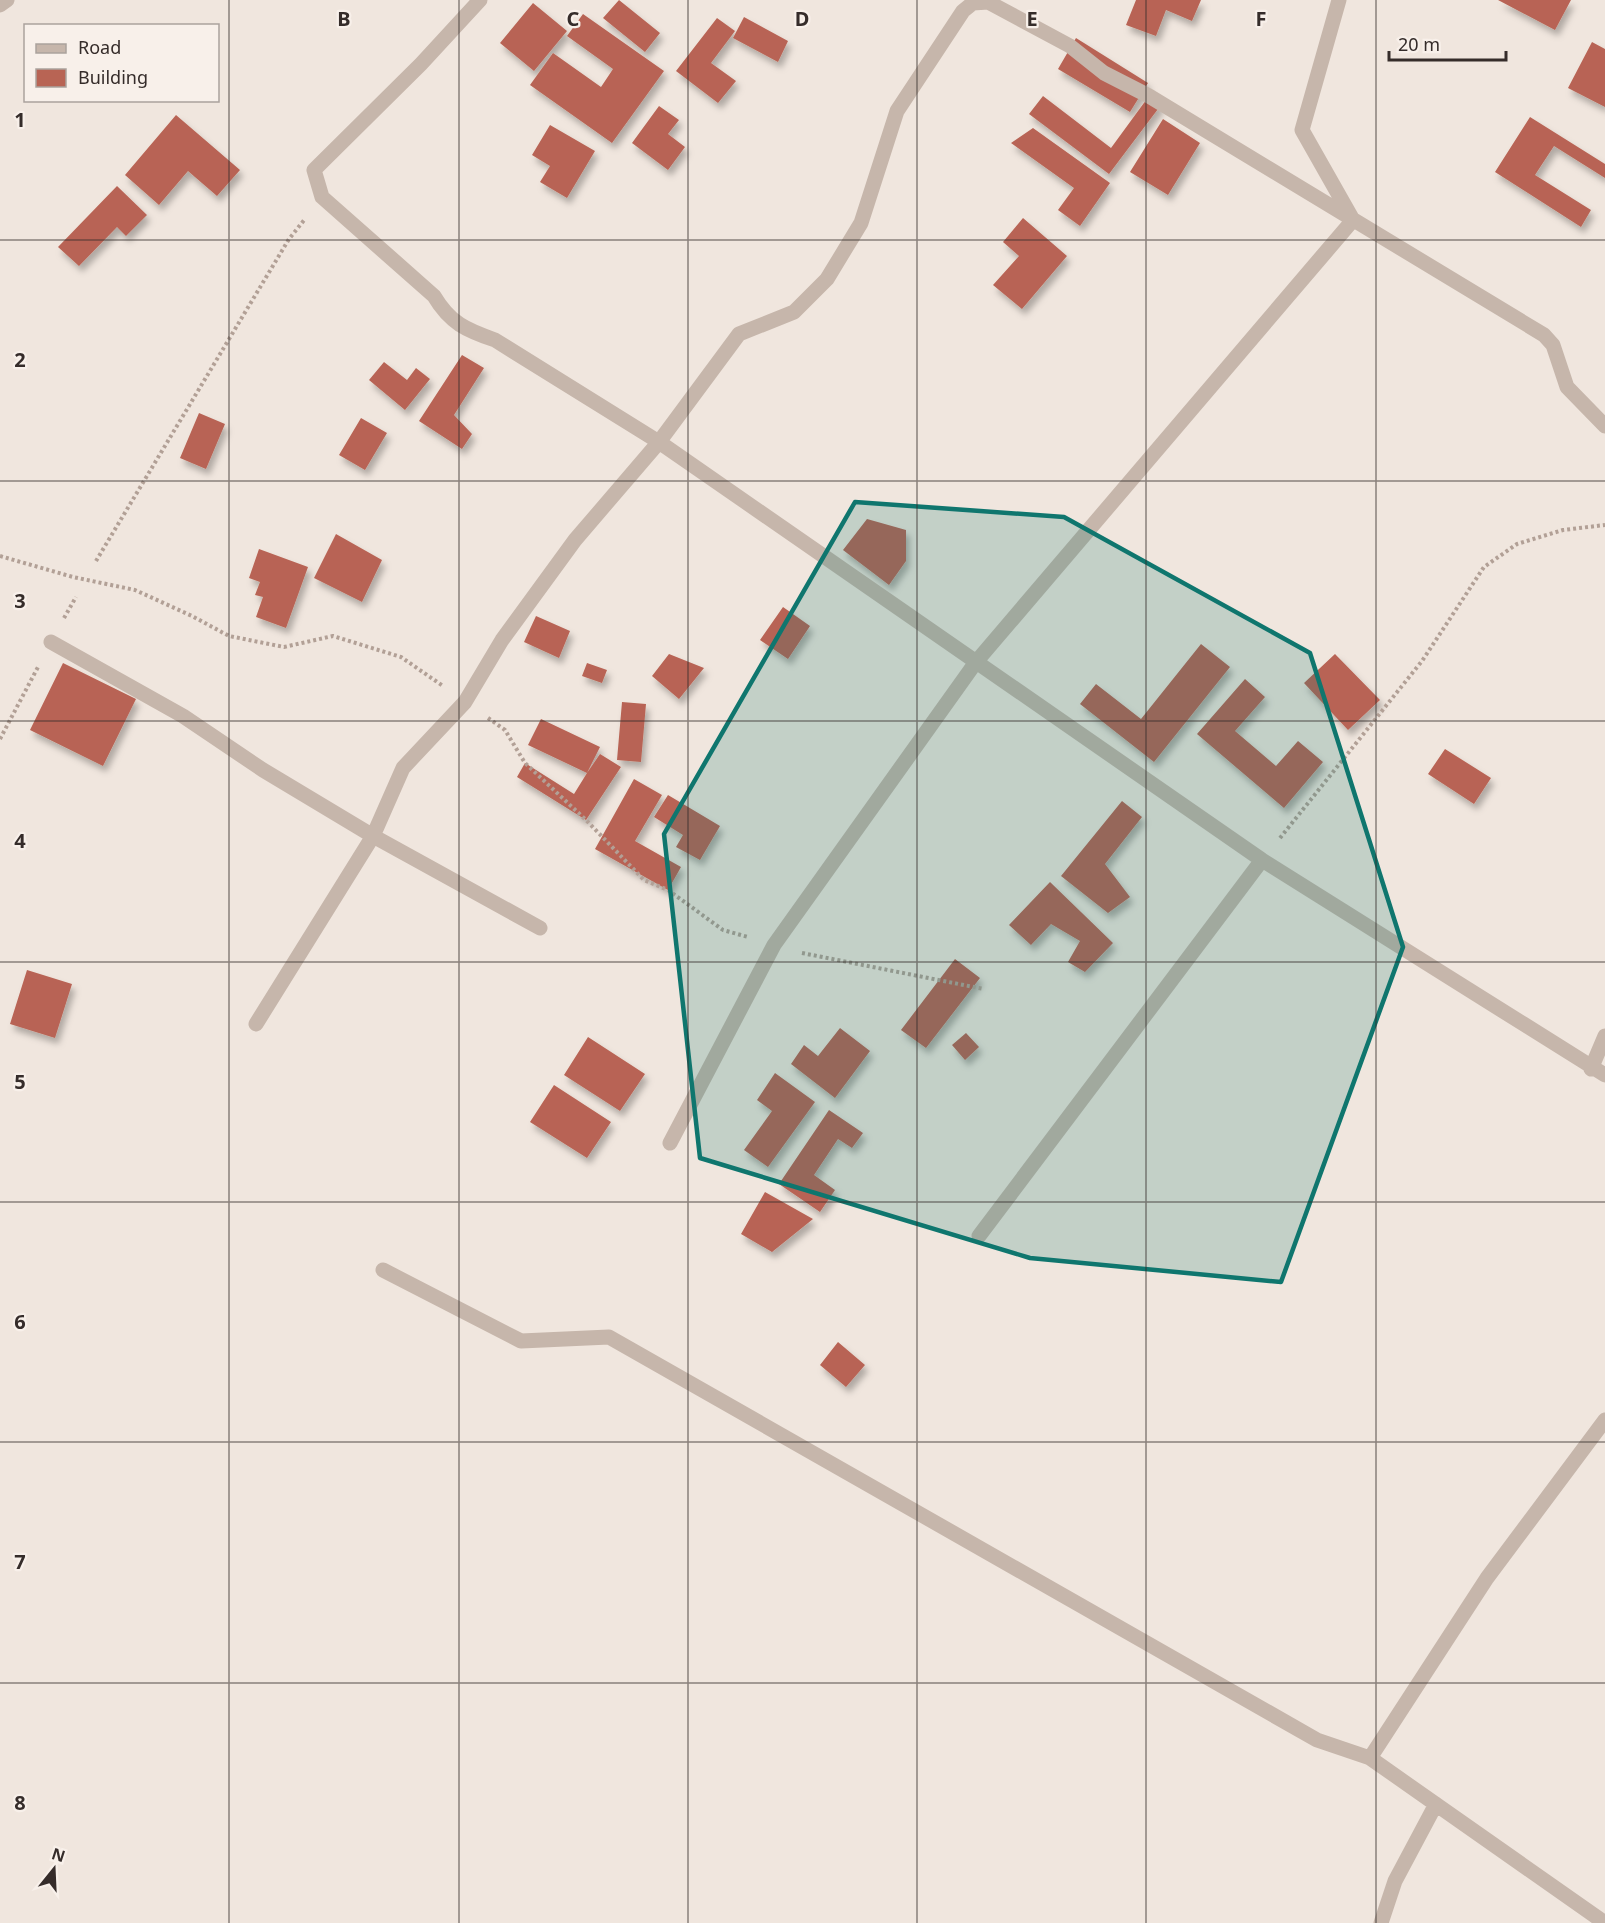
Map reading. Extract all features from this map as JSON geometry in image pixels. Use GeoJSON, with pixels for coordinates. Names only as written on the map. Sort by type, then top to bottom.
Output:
{"type":"FeatureCollection","features":[{"type":"Feature","properties":{"kind":"street"},"geometry":{"type":"LineString","coordinates":[[0,4],[7,0]]}},
{"type":"Feature","properties":{"kind":"street"},"geometry":{"type":"LineString","coordinates":[[480,0],[421,64],[314,170],[322,197],[434,296],[444,314],[468,331],[495,340],[659,442],[1262,860],[1598,1072],[1605,1036]]}},
{"type":"Feature","properties":{"kind":"street"},"geometry":{"type":"LineString","coordinates":[[1339,0],[1302,130],[1353,220]]}},
{"type":"Feature","properties":{"kind":"street"},"geometry":{"type":"LineString","coordinates":[[256,1024],[374,836],[403,768],[465,702],[502,640],[575,540],[659,442],[739,334],[794,312],[827,279],[861,224],[897,111],[963,11],[973,3],[988,2],[1070,46],[1104,73],[1149,96],[1544,335],[1553,345],[1567,387],[1605,426]]}},
{"type":"Feature","properties":{"kind":"street"},"geometry":{"type":"LineString","coordinates":[[670,1143],[774,945],[976,662],[1353,220]]}},
{"type":"Feature","properties":{"kind":"street"},"geometry":{"type":"LineString","coordinates":[[51,642],[183,716],[263,770],[374,836],[540,928]]}},
{"type":"Feature","properties":{"kind":"street"},"geometry":{"type":"LineString","coordinates":[[979,1236],[1262,860]]}},
{"type":"Feature","properties":{"kind":"street"},"geometry":{"type":"LineString","coordinates":[[383,1270],[520,1341],[609,1337],[1317,1740],[1370,1758],[1605,1923]]}},
{"type":"Feature","properties":{"kind":"street"},"geometry":{"type":"LineString","coordinates":[[1370,1758],[1487,1578],[1605,1420]]}},
{"type":"Feature","properties":{"kind":"street"},"geometry":{"type":"LineString","coordinates":[[1381,1923],[1395,1881],[1437,1804]]}},
{"type":"Feature","properties":{"kind":"path"},"geometry":{"type":"LineString","coordinates":[[96,561],[290,239],[322,197]]}},
{"type":"Feature","properties":{"kind":"path"},"geometry":{"type":"LineString","coordinates":[[1262,860],[1422,661],[1484,567],[1517,544],[1563,530],[1605,525]]}},
{"type":"Feature","properties":{"kind":"path"},"geometry":{"type":"LineString","coordinates":[[0,556],[74,577],[135,590],[229,636],[284,647],[333,636],[401,657],[505,730],[525,763],[586,820],[644,880],[668,890],[723,930],[818,958],[984,989]]}},
{"type":"Feature","properties":{"kind":"highlighted area"},"geometry":{"type":"Polygon","coordinates":[[[855,502],[1064,517],[1310,653],[1403,947],[1281,1282],[1030,1258],[700,1158],[664,834],[855,502]]]}},
{"type":"Feature","properties":{"kind":"building"},"geometry":{"type":"Polygon","coordinates":[[[619,0],[660,33],[645,52],[603,18],[619,0]]]}},
{"type":"Feature","properties":{"kind":"building"},"geometry":{"type":"Polygon","coordinates":[[[1136,0],[1201,0],[1192,21],[1166,10],[1156,36],[1126,25],[1136,0]]]}},
{"type":"Feature","properties":{"kind":"building"},"geometry":{"type":"Polygon","coordinates":[[[1498,0],[1571,0],[1555,30],[1498,0]]]}},
{"type":"Feature","properties":{"kind":"building"},"geometry":{"type":"Polygon","coordinates":[[[533,3],[567,31],[534,71],[500,43],[533,3]]]}},
{"type":"Feature","properties":{"kind":"building"},"geometry":{"type":"Polygon","coordinates":[[[583,14],[664,71],[612,143],[530,85],[553,53],[601,87],[613,69],[567,36],[583,14]]]}},
{"type":"Feature","properties":{"kind":"building"},"geometry":{"type":"Polygon","coordinates":[[[744,17],[788,41],[778,62],[733,38],[744,17]]]}},
{"type":"Feature","properties":{"kind":"building"},"geometry":{"type":"Polygon","coordinates":[[[717,18],[735,31],[711,63],[736,81],[718,103],[676,71],[717,18]]]}},
{"type":"Feature","properties":{"kind":"building"},"geometry":{"type":"Polygon","coordinates":[[[1076,38],[1148,83],[1130,112],[1058,69],[1076,38]]]}},
{"type":"Feature","properties":{"kind":"building"},"geometry":{"type":"Polygon","coordinates":[[[1592,42],[1605,49],[1605,107],[1568,88],[1592,42]]]}},
{"type":"Feature","properties":{"kind":"building"},"geometry":{"type":"Polygon","coordinates":[[[1043,96],[1111,148],[1149,96],[1161,105],[1109,174],[1029,114],[1043,96]]]}},
{"type":"Feature","properties":{"kind":"building"},"geometry":{"type":"Polygon","coordinates":[[[659,106],[679,120],[668,134],[685,147],[668,170],[632,143],[659,106]]]}},
{"type":"Feature","properties":{"kind":"building"},"geometry":{"type":"Polygon","coordinates":[[[176,115],[240,170],[217,196],[188,171],[159,205],[125,175],[176,115]]]}},
{"type":"Feature","properties":{"kind":"building"},"geometry":{"type":"Polygon","coordinates":[[[1530,117],[1605,164],[1605,178],[1554,146],[1535,175],[1591,210],[1581,227],[1495,172],[1530,117]]]}},
{"type":"Feature","properties":{"kind":"building"},"geometry":{"type":"Polygon","coordinates":[[[1163,119],[1200,143],[1168,195],[1130,172],[1163,119]]]}},
{"type":"Feature","properties":{"kind":"building"},"geometry":{"type":"Polygon","coordinates":[[[550,125],[595,151],[567,198],[540,182],[550,166],[532,155],[550,125]]]}},
{"type":"Feature","properties":{"kind":"building"},"geometry":{"type":"Polygon","coordinates":[[[1033,128],[1110,183],[1080,226],[1058,210],[1074,188],[1011,143],[1033,128]]]}},
{"type":"Feature","properties":{"kind":"building"},"geometry":{"type":"Polygon","coordinates":[[[117,186],[147,215],[126,236],[117,227],[79,266],[58,247],[117,186]]]}},
{"type":"Feature","properties":{"kind":"building"},"geometry":{"type":"Polygon","coordinates":[[[1023,218],[1067,256],[1022,309],[993,285],[1019,256],[1003,242],[1023,218]]]}},
{"type":"Feature","properties":{"kind":"building"},"geometry":{"type":"Polygon","coordinates":[[[462,355],[484,368],[454,415],[472,434],[462,449],[419,421],[462,355]]]}},
{"type":"Feature","properties":{"kind":"building"},"geometry":{"type":"Polygon","coordinates":[[[384,362],[407,380],[416,368],[430,379],[405,410],[369,380],[384,362]]]}},
{"type":"Feature","properties":{"kind":"building"},"geometry":{"type":"Polygon","coordinates":[[[199,413],[225,424],[206,469],[180,458],[199,413]]]}},
{"type":"Feature","properties":{"kind":"building"},"geometry":{"type":"Polygon","coordinates":[[[361,418],[387,433],[365,470],[339,455],[361,418]]]}},
{"type":"Feature","properties":{"kind":"building"},"geometry":{"type":"Polygon","coordinates":[[[867,519],[906,530],[906,561],[889,585],[843,550],[867,519]]]}},
{"type":"Feature","properties":{"kind":"building"},"geometry":{"type":"Polygon","coordinates":[[[336,534],[382,560],[362,602],[314,578],[336,534]]]}},
{"type":"Feature","properties":{"kind":"building"},"geometry":{"type":"Polygon","coordinates":[[[259,549],[308,567],[286,628],[256,617],[263,597],[255,595],[260,582],[249,578],[259,549]]]}},
{"type":"Feature","properties":{"kind":"building"},"geometry":{"type":"Polygon","coordinates":[[[783,607],[810,626],[788,659],[760,640],[783,607]]]}},
{"type":"Feature","properties":{"kind":"building"},"geometry":{"type":"Polygon","coordinates":[[[536,616],[570,631],[559,658],[524,642],[536,616]]]}},
{"type":"Feature","properties":{"kind":"building"},"geometry":{"type":"Polygon","coordinates":[[[1201,644],[1230,667],[1154,762],[1080,704],[1096,684],[1141,719],[1201,644]]]}},
{"type":"Feature","properties":{"kind":"building"},"geometry":{"type":"Polygon","coordinates":[[[669,654],[704,668],[679,699],[652,676],[669,654]]]}},
{"type":"Feature","properties":{"kind":"building"},"geometry":{"type":"Polygon","coordinates":[[[1335,654],[1380,700],[1348,730],[1304,683],[1335,654]]]}},
{"type":"Feature","properties":{"kind":"building"},"geometry":{"type":"Polygon","coordinates":[[[63,663],[136,699],[103,766],[30,730],[63,663]]]}},
{"type":"Feature","properties":{"kind":"building"},"geometry":{"type":"Polygon","coordinates":[[[587,663],[607,670],[602,683],[582,676],[587,663]]]}},
{"type":"Feature","properties":{"kind":"building"},"geometry":{"type":"Polygon","coordinates":[[[1245,679],[1265,697],[1235,731],[1276,766],[1298,741],[1323,762],[1284,808],[1197,734],[1245,679]]]}},
{"type":"Feature","properties":{"kind":"building"},"geometry":{"type":"Polygon","coordinates":[[[622,702],[646,704],[641,762],[617,760],[622,702]]]}},
{"type":"Feature","properties":{"kind":"building"},"geometry":{"type":"Polygon","coordinates":[[[541,719],[600,747],[587,773],[528,745],[541,719]]]}},
{"type":"Feature","properties":{"kind":"building"},"geometry":{"type":"Polygon","coordinates":[[[1445,749],[1491,778],[1474,804],[1428,774],[1445,749]]]}},
{"type":"Feature","properties":{"kind":"building"},"geometry":{"type":"Polygon","coordinates":[[[600,754],[621,767],[586,820],[517,777],[525,763],[574,794],[600,754]]]}},
{"type":"Feature","properties":{"kind":"building"},"geometry":{"type":"Polygon","coordinates":[[[634,779],[662,795],[635,841],[681,867],[668,890],[595,849],[634,779]]]}},
{"type":"Feature","properties":{"kind":"building"},"geometry":{"type":"Polygon","coordinates":[[[668,795],[720,826],[700,860],[676,847],[683,835],[654,817],[668,795]]]}},
{"type":"Feature","properties":{"kind":"building"},"geometry":{"type":"Polygon","coordinates":[[[1122,801],[1142,817],[1105,864],[1130,897],[1108,913],[1061,876],[1122,801]]]}},
{"type":"Feature","properties":{"kind":"building"},"geometry":{"type":"Polygon","coordinates":[[[1050,882],[1113,943],[1085,972],[1068,962],[1080,941],[1051,924],[1031,945],[1009,925],[1050,882]]]}},
{"type":"Feature","properties":{"kind":"building"},"geometry":{"type":"Polygon","coordinates":[[[955,959],[980,978],[926,1048],[901,1030],[955,959]]]}},
{"type":"Feature","properties":{"kind":"building"},"geometry":{"type":"Polygon","coordinates":[[[27,970],[72,984],[55,1038],[10,1024],[27,970]]]}},
{"type":"Feature","properties":{"kind":"building"},"geometry":{"type":"Polygon","coordinates":[[[840,1028],[870,1051],[835,1098],[791,1064],[804,1045],[818,1056],[840,1028]]]}},
{"type":"Feature","properties":{"kind":"building"},"geometry":{"type":"Polygon","coordinates":[[[966,1033],[979,1047],[965,1060],[952,1045],[966,1033]]]}},
{"type":"Feature","properties":{"kind":"building"},"geometry":{"type":"Polygon","coordinates":[[[588,1037],[645,1074],[620,1111],[564,1075],[588,1037]]]}},
{"type":"Feature","properties":{"kind":"building"},"geometry":{"type":"Polygon","coordinates":[[[775,1073],[815,1102],[768,1167],[744,1150],[772,1111],[757,1100],[775,1073]]]}},
{"type":"Feature","properties":{"kind":"building"},"geometry":{"type":"Polygon","coordinates":[[[554,1085],[611,1122],[587,1158],[530,1122],[554,1085]]]}},
{"type":"Feature","properties":{"kind":"building"},"geometry":{"type":"Polygon","coordinates":[[[829,1110],[863,1133],[852,1148],[838,1139],[814,1175],[835,1190],[820,1212],[779,1184],[829,1110]]]}},
{"type":"Feature","properties":{"kind":"building"},"geometry":{"type":"Polygon","coordinates":[[[765,1192],[813,1219],[772,1252],[741,1234],[765,1192]]]}},
{"type":"Feature","properties":{"kind":"building"},"geometry":{"type":"Polygon","coordinates":[[[838,1342],[865,1365],[846,1387],[820,1365],[838,1342]]]}}]}
